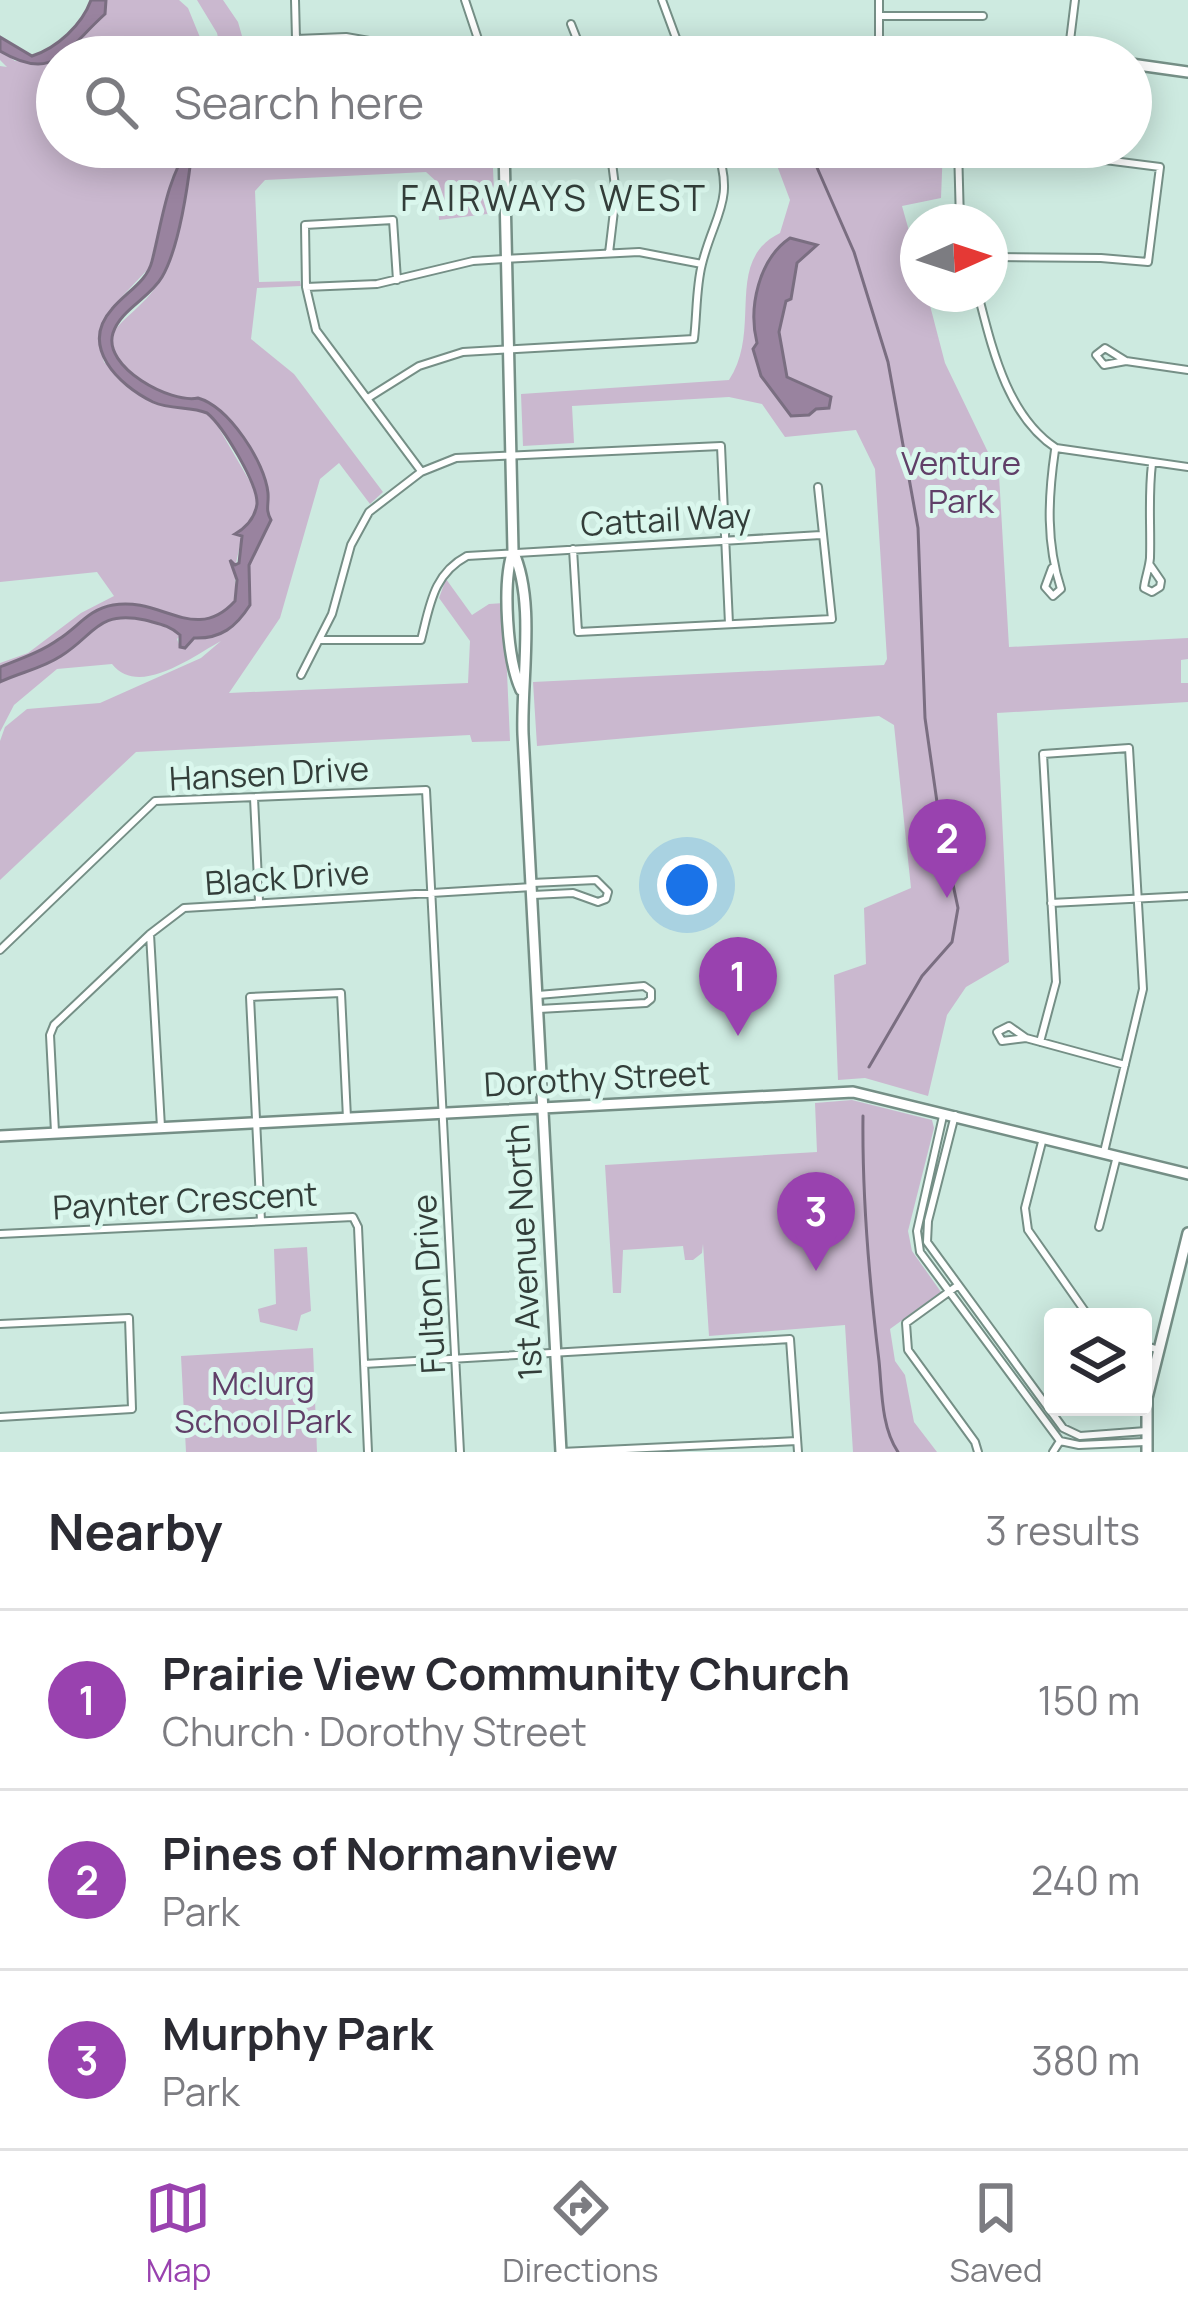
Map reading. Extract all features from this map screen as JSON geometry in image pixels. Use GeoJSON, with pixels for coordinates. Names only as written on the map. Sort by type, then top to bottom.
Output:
{"type":"FeatureCollection","features":[{"type":"Feature","properties":{"kind":"street"},"geometry":{"type":"LineString","coordinates":[[295,0],[296,36]]}},
{"type":"Feature","properties":{"kind":"street"},"geometry":{"type":"LineString","coordinates":[[465,0],[477,36]]}},
{"type":"Feature","properties":{"kind":"street"},"geometry":{"type":"LineString","coordinates":[[662,0],[675,36]]}},
{"type":"Feature","properties":{"kind":"street"},"geometry":{"type":"LineString","coordinates":[[879,0],[879,36]]}},
{"type":"Feature","properties":{"kind":"street"},"geometry":{"type":"LineString","coordinates":[[1071,36],[1075,0]]}},
{"type":"Feature","properties":{"kind":"street"},"geometry":{"type":"LineString","coordinates":[[879,16],[982,16]]}},
{"type":"Feature","properties":{"kind":"street"},"geometry":{"type":"LineString","coordinates":[[571,24],[576,36]]}},
{"type":"Feature","properties":{"kind":"street"},"geometry":{"type":"LineString","coordinates":[[1152,67],[1188,72]]}},
{"type":"Feature","properties":{"kind":"street"},"geometry":{"type":"LineString","coordinates":[[1008,257],[1148,262],[1160,166],[1152,165]]}},
{"type":"Feature","properties":{"kind":"street","name":"1st Avenue North"},"geometry":{"type":"LineString","coordinates":[[504,168],[514,551],[521,568],[526,673],[521,690],[561,1452]]}},
{"type":"Feature","properties":{"kind":"street"},"geometry":{"type":"LineString","coordinates":[[609,253],[616,194],[613,168]]}},
{"type":"Feature","properties":{"kind":"street"},"geometry":{"type":"LineString","coordinates":[[368,398],[442,357],[506,348],[694,339],[702,264],[723,213],[727,187],[722,168]]}},
{"type":"Feature","properties":{"kind":"street"},"geometry":{"type":"LineString","coordinates":[[958,168],[959,204]]}},
{"type":"Feature","properties":{"kind":"street"},"geometry":{"type":"LineString","coordinates":[[397,280],[392,220],[305,226],[306,287],[316,329],[421,472]]}},
{"type":"Feature","properties":{"kind":"street"},"geometry":{"type":"LineString","coordinates":[[306,287],[397,280],[473,261],[503,259],[640,252],[702,264]]}},
{"type":"Feature","properties":{"kind":"street"},"geometry":{"type":"LineString","coordinates":[[983,312],[995,357],[1032,430],[1056,448],[1188,467]]}},
{"type":"Feature","properties":{"kind":"street"},"geometry":{"type":"LineString","coordinates":[[1126,361],[1188,370]]}},
{"type":"Feature","properties":{"kind":"street"},"geometry":{"type":"LineString","coordinates":[[301,675],[320,640],[358,527],[380,502],[421,472],[456,458],[721,446],[729,624]]}},
{"type":"Feature","properties":{"kind":"street"},"geometry":{"type":"LineString","coordinates":[[1052,568],[1048,499],[1056,448]]}},
{"type":"Feature","properties":{"kind":"street"},"geometry":{"type":"LineString","coordinates":[[1150,565],[1147,500],[1152,463]]}},
{"type":"Feature","properties":{"kind":"street"},"geometry":{"type":"LineString","coordinates":[[573,549],[578,632],[832,619],[818,487]]}},
{"type":"Feature","properties":{"kind":"street","name":"Cattail Way"},"geometry":{"type":"LineString","coordinates":[[320,640],[421,640],[431,599],[448,566],[467,556],[821,536]]}},
{"type":"Feature","properties":{"kind":"street"},"geometry":{"type":"LineString","coordinates":[[1040,1042],[1056,982],[1043,754],[1130,748],[1143,989],[1104,1152]]}},
{"type":"Feature","properties":{"kind":"street","name":"Hansen Drive"},"geometry":{"type":"LineString","coordinates":[[0,950],[155,801],[426,790],[430,892]]}},
{"type":"Feature","properties":{"kind":"street"},"geometry":{"type":"LineString","coordinates":[[254,798],[259,901]]}},
{"type":"Feature","properties":{"kind":"street"},"geometry":{"type":"LineString","coordinates":[[596,880],[608,892],[598,902],[573,892],[533,888],[596,880]]}},
{"type":"Feature","properties":{"kind":"street","name":"Black Drive"},"geometry":{"type":"LineString","coordinates":[[56,1133],[50,1035],[54,1025],[184,908],[533,888]]}},
{"type":"Feature","properties":{"kind":"street","name":"Fulton Drive"},"geometry":{"type":"LineString","coordinates":[[430,892],[460,1452]]}},
{"type":"Feature","properties":{"kind":"street"},"geometry":{"type":"LineString","coordinates":[[1051,903],[1188,896]]}},
{"type":"Feature","properties":{"kind":"street"},"geometry":{"type":"LineString","coordinates":[[150,934],[161,1127]]}},
{"type":"Feature","properties":{"kind":"street"},"geometry":{"type":"LineString","coordinates":[[538,995],[644,986],[651,991],[646,1003],[538,1009]]}},
{"type":"Feature","properties":{"kind":"street"},"geometry":{"type":"LineString","coordinates":[[261,1221],[250,998],[341,993],[347,1118]]}},
{"type":"Feature","properties":{"kind":"street"},"geometry":{"type":"LineString","coordinates":[[1026,1038],[1125,1065]]}},
{"type":"Feature","properties":{"kind":"street","name":"Dorothy Street"},"geometry":{"type":"LineString","coordinates":[[0,1136],[845,1092],[878,1095],[1188,1174]]}},
{"type":"Feature","properties":{"kind":"street"},"geometry":{"type":"LineString","coordinates":[[950,1113],[927,1242],[1070,1434],[1146,1442]]}},
{"type":"Feature","properties":{"kind":"street"},"geometry":{"type":"LineString","coordinates":[[950,1113],[916,1242],[920,1252],[1060,1441],[1146,1442]]}},
{"type":"Feature","properties":{"kind":"street"},"geometry":{"type":"LineString","coordinates":[[1043,1136],[1025,1208],[1028,1230],[1083,1308]]}},
{"type":"Feature","properties":{"kind":"street"},"geometry":{"type":"LineString","coordinates":[[1099,1227],[1118,1156]]}},
{"type":"Feature","properties":{"kind":"street","name":"Paynter Crescent"},"geometry":{"type":"LineString","coordinates":[[0,1234],[353,1217],[358,1227],[368,1452]]}},
{"type":"Feature","properties":{"kind":"street"},"geometry":{"type":"LineString","coordinates":[[1146,1442],[1147,1398],[1188,1233]]}},
{"type":"Feature","properties":{"kind":"street"},"geometry":{"type":"LineString","coordinates":[[956,1286],[906,1323],[908,1351],[979,1452]]}},
{"type":"Feature","properties":{"kind":"street"},"geometry":{"type":"LineString","coordinates":[[0,1324],[129,1318],[132,1409],[0,1417]]}},
{"type":"Feature","properties":{"kind":"street"},"geometry":{"type":"LineString","coordinates":[[364,1364],[790,1340],[798,1452]]}},
{"type":"Feature","properties":{"kind":"street"},"geometry":{"type":"LineString","coordinates":[[1152,1348],[1159,1350]]}},
{"type":"Feature","properties":{"kind":"street"},"geometry":{"type":"LineString","coordinates":[[561,1452],[797,1441]]}},
{"type":"Feature","properties":{"kind":"street"},"geometry":{"type":"LineString","coordinates":[[1053,1452],[1060,1441]]}},
{"type":"Feature","properties":{"kind":"green space"},"geometry":{"type":"Polygon","coordinates":[[[106,0],[179,0],[188,8],[199,36],[81,36],[104,15],[106,0]]]}},
{"type":"Feature","properties":{"kind":"green space"},"geometry":{"type":"Polygon","coordinates":[[[197,0],[223,0],[242,36],[217,33],[197,0]]]}},
{"type":"Feature","properties":{"kind":"green space"},"geometry":{"type":"Polygon","coordinates":[[[0,51],[15,61],[36,62],[36,168],[177,168],[149,268],[115,304],[101,351],[104,362],[126,384],[153,388],[114,354],[111,341],[167,266],[189,168],[493,168],[495,213],[439,220],[437,182],[426,172],[265,180],[255,191],[259,282],[300,281],[301,286],[257,288],[251,339],[294,374],[383,492],[370,504],[339,463],[320,479],[280,618],[229,693],[468,683],[470,641],[439,598],[446,579],[472,615],[489,604],[504,603],[510,741],[472,742],[470,735],[136,752],[0,880],[0,741],[5,727],[27,709],[100,703],[201,658],[221,641],[151,676],[123,673],[112,664],[57,669],[14,705],[0,732],[0,682],[54,660],[107,621],[130,618],[169,628],[180,636],[180,647],[188,647],[194,638],[215,637],[250,579],[249,565],[271,520],[266,486],[233,423],[196,404],[161,403],[198,409],[213,418],[256,492],[257,506],[242,535],[235,568],[235,601],[205,619],[131,604],[105,607],[45,647],[0,667],[114,596],[97,572],[0,582],[0,66],[7,67],[0,60],[0,51]]]}},
{"type":"Feature","properties":{"kind":"green space","name":"Venture Park"},"geometry":{"type":"Polygon","coordinates":[[[778,168],[942,168],[941,198],[900,204],[900,312],[932,312],[945,363],[999,475],[1009,647],[1188,638],[1181,683],[1188,683],[1188,702],[997,713],[1009,962],[966,987],[947,1015],[928,1096],[865,1078],[838,1080],[834,975],[866,964],[864,908],[911,888],[894,725],[879,716],[537,746],[533,682],[884,665],[887,659],[875,469],[856,430],[785,437],[762,404],[729,397],[572,406],[574,443],[523,446],[521,394],[729,380],[739,360],[753,261],[763,245],[780,233],[790,200],[778,168]]]}},
{"type":"Feature","properties":{"kind":"green space"},"geometry":{"type":"Polygon","coordinates":[[[852,1100],[932,1120],[934,1128],[908,1231],[912,1251],[941,1292],[890,1329],[914,1422],[937,1452],[853,1452],[845,1325],[709,1336],[703,1244],[702,1253],[693,1260],[685,1260],[683,1246],[623,1250],[621,1293],[613,1293],[605,1165],[817,1152],[815,1103],[852,1100]]]}},
{"type":"Feature","properties":{"kind":"green space"},"geometry":{"type":"Polygon","coordinates":[[[307,1247],[311,1311],[301,1315],[297,1331],[260,1322],[258,1309],[276,1304],[274,1249],[307,1247]]]}},
{"type":"Feature","properties":{"kind":"green space","name":"Mclurg School Park"},"geometry":{"type":"Polygon","coordinates":[[[313,1348],[317,1452],[186,1452],[181,1356],[313,1348]]]}},
{"type":"Feature","properties":{"kind":"shaded area"},"geometry":{"type":"Polygon","coordinates":[[[91,0],[106,0],[105,14],[82,36],[65,36],[75,27],[91,0]]]}},
{"type":"Feature","properties":{"kind":"shaded area"},"geometry":{"type":"Polygon","coordinates":[[[0,37],[36,54],[36,64],[0,51],[0,37]]]}},
{"type":"Feature","properties":{"kind":"shaded area"},"geometry":{"type":"Polygon","coordinates":[[[178,168],[190,168],[168,265],[157,284],[117,325],[112,346],[128,370],[156,389],[198,398],[222,412],[253,452],[265,480],[271,520],[249,565],[250,605],[227,630],[194,638],[185,648],[180,647],[180,635],[164,625],[129,618],[106,621],[53,660],[0,682],[0,667],[45,648],[105,607],[130,604],[206,619],[235,601],[237,580],[230,560],[239,563],[242,536],[235,534],[250,522],[257,504],[246,470],[207,413],[140,395],[116,375],[101,350],[103,323],[149,268],[178,168]]]}},
{"type":"Feature","properties":{"kind":"shaded area"},"geometry":{"type":"Polygon","coordinates":[[[790,238],[817,245],[797,263],[779,332],[787,377],[831,397],[829,408],[809,415],[791,416],[761,376],[753,349],[758,285],[770,258],[790,238]]]}},
{"type":"Feature","properties":{"kind":"waterway"},"geometry":{"type":"LineString","coordinates":[[817,168],[854,252],[888,362],[918,528],[925,718],[958,908],[952,942],[922,976],[869,1067]]}},
{"type":"Feature","properties":{"kind":"waterway"},"geometry":{"type":"LineString","coordinates":[[863,1116],[867,1238],[882,1396],[888,1431],[898,1452]]}},
{"type":"Feature","properties":{"kind":"place","name":"Pines of Normanview"},"geometry":{"type":"Point","coordinates":[947,898]}},
{"type":"Feature","properties":{"kind":"place","name":"Prairie View Community Church"},"geometry":{"type":"Point","coordinates":[738,1036]}},
{"type":"Feature","properties":{"kind":"place","name":"Murphy Park"},"geometry":{"type":"Point","coordinates":[816,1271]}},
{"type":"Feature","properties":{"kind":"district","name":"FAIRWAYS WEST"},"geometry":{"type":"Point","coordinates":[554,197]}}]}
